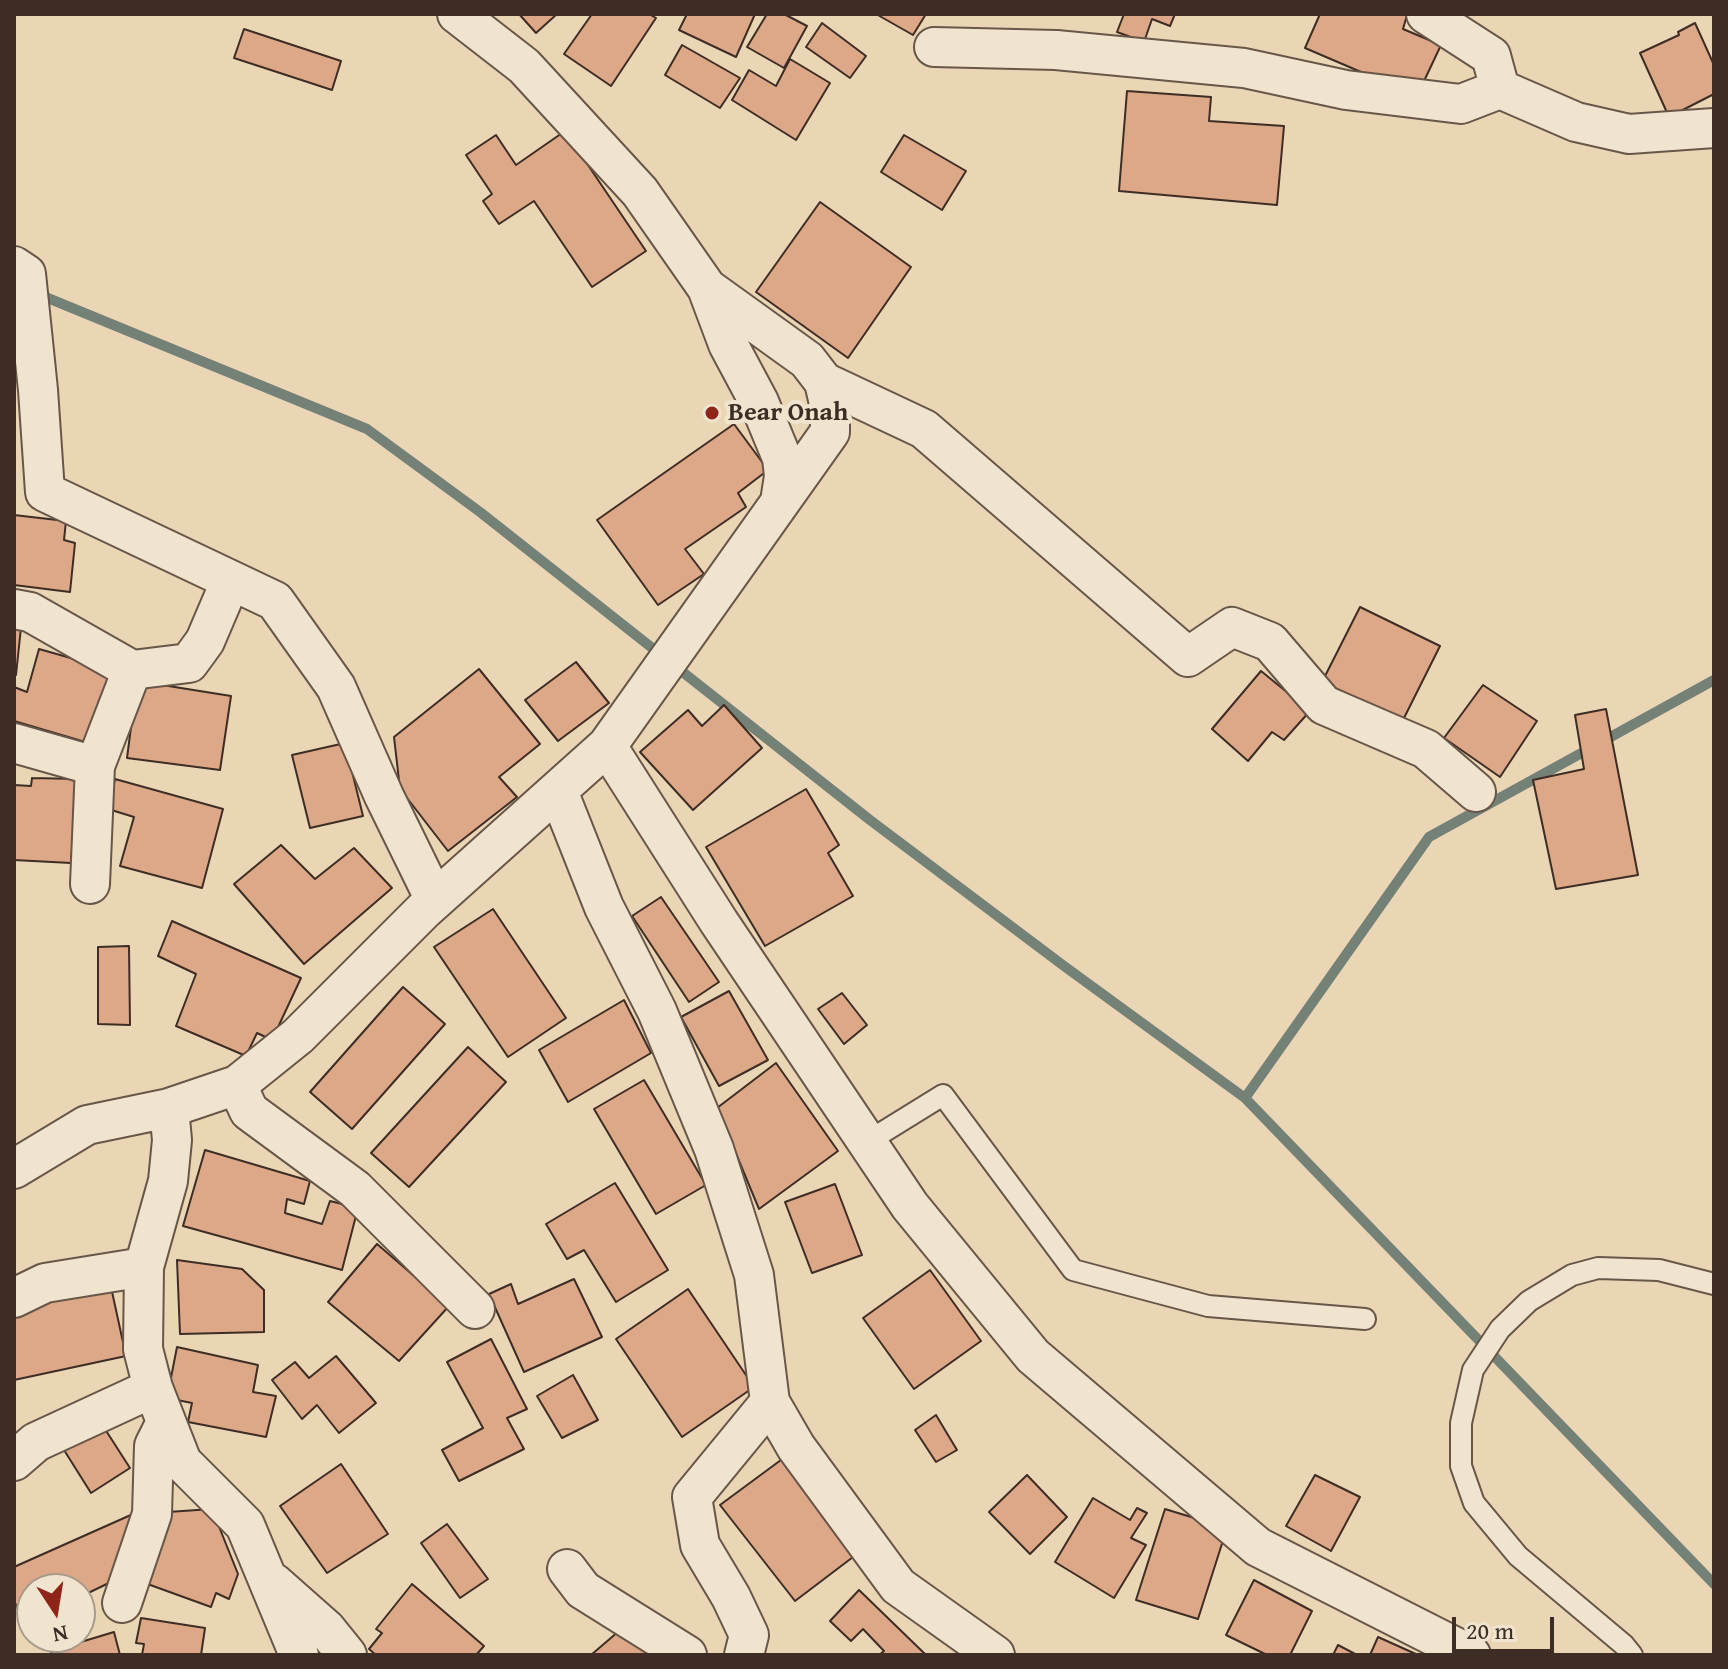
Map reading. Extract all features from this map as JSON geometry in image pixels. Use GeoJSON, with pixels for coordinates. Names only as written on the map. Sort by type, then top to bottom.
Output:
{"type":"FeatureCollection","features":[{"type":"Feature","properties":{"kind":"street"},"geometry":{"type":"LineString","coordinates":[[457,14],[524,66],[629,181],[707,288],[728,344],[759,402],[782,458],[784,476],[780,502]]}},
{"type":"Feature","properties":{"kind":"street"},"geometry":{"type":"LineString","coordinates":[[1426,14],[1491,56],[1500,89]]}},
{"type":"Feature","properties":{"kind":"street"},"geometry":{"type":"LineString","coordinates":[[934,47],[1056,50],[1244,68],[1346,90],[1461,104],[1500,89],[1576,122],[1629,134],[1714,128]]}},
{"type":"Feature","properties":{"kind":"street"},"geometry":{"type":"LineString","coordinates":[[14,266],[26,274],[45,492],[275,601],[336,687],[384,796],[435,900]]}},
{"type":"Feature","properties":{"kind":"street"},"geometry":{"type":"LineString","coordinates":[[14,1169],[87,1125],[169,1108],[237,1085],[298,1036],[435,900],[607,746],[830,432],[830,408],[824,382],[807,360],[707,288]]}},
{"type":"Feature","properties":{"kind":"street"},"geometry":{"type":"LineString","coordinates":[[824,382],[924,429],[1188,657],[1232,627],[1270,642],[1324,705],[1426,749],[1476,792]]}},
{"type":"Feature","properties":{"kind":"street"},"geometry":{"type":"LineString","coordinates":[[14,609],[30,612],[132,670],[189,663],[205,641],[231,580]]}},
{"type":"Feature","properties":{"kind":"street"},"geometry":{"type":"LineString","coordinates":[[90,884],[95,766],[132,670]]}},
{"type":"Feature","properties":{"kind":"street"},"geometry":{"type":"LineString","coordinates":[[14,743],[95,766]]}},
{"type":"Feature","properties":{"kind":"street"},"geometry":{"type":"LineString","coordinates":[[607,746],[719,922],[910,1206],[1033,1356],[1258,1547],[1471,1655]]}},
{"type":"Feature","properties":{"kind":"street"},"geometry":{"type":"LineString","coordinates":[[558,791],[604,907],[657,1011],[714,1149],[754,1275],[770,1402],[796,1447],[898,1586],[995,1655]]}},
{"type":"Feature","properties":{"kind":"street"},"geometry":{"type":"LineString","coordinates":[[237,1085],[249,1111],[355,1189],[475,1309]]}},
{"type":"Feature","properties":{"kind":"street"},"geometry":{"type":"LineString","coordinates":[[169,1108],[172,1140],[168,1181],[144,1267],[143,1349],[159,1405],[182,1462],[245,1525],[299,1655]]}},
{"type":"Feature","properties":{"kind":"street"},"geometry":{"type":"LineString","coordinates":[[14,1298],[45,1283],[144,1267]]}},
{"type":"Feature","properties":{"kind":"street"},"geometry":{"type":"LineString","coordinates":[[744,1655],[749,1635],[700,1545],[692,1497],[770,1402]]}},
{"type":"Feature","properties":{"kind":"street"},"geometry":{"type":"LineString","coordinates":[[14,1461],[36,1442],[159,1405]]}},
{"type":"Feature","properties":{"kind":"street"},"geometry":{"type":"LineString","coordinates":[[122,1603],[152,1514],[159,1405]]}},
{"type":"Feature","properties":{"kind":"street"},"geometry":{"type":"LineString","coordinates":[[567,1569],[583,1590],[687,1655]]}},
{"type":"Feature","properties":{"kind":"street"},"geometry":{"type":"LineString","coordinates":[[266,1576],[326,1629],[347,1655]]}},
{"type":"Feature","properties":{"kind":"lane"},"geometry":{"type":"LineString","coordinates":[[867,1142],[943,1095],[1073,1270],[1208,1306],[1365,1319]]}},
{"type":"Feature","properties":{"kind":"lane"},"geometry":{"type":"LineString","coordinates":[[1632,1655],[1518,1556],[1474,1503],[1461,1466],[1461,1423],[1473,1370],[1500,1329],[1529,1301],[1572,1275],[1598,1268],[1659,1270],[1714,1284]]}},
{"type":"Feature","properties":{"kind":"building"},"geometry":{"type":"Polygon","coordinates":[[[519,14],[557,14],[536,33],[519,14]]]}},
{"type":"Feature","properties":{"kind":"building"},"geometry":{"type":"Polygon","coordinates":[[[592,14],[649,14],[656,18],[611,86],[564,54],[592,14]]]}},
{"type":"Feature","properties":{"kind":"building"},"geometry":{"type":"Polygon","coordinates":[[[687,14],[755,14],[736,57],[679,30],[687,14]]]}},
{"type":"Feature","properties":{"kind":"building"},"geometry":{"type":"Polygon","coordinates":[[[767,14],[784,14],[807,26],[784,68],[747,47],[767,14]]]}},
{"type":"Feature","properties":{"kind":"building"},"geometry":{"type":"Polygon","coordinates":[[[876,14],[926,14],[913,35],[876,14]]]}},
{"type":"Feature","properties":{"kind":"building"},"geometry":{"type":"Polygon","coordinates":[[[1124,14],[1175,14],[1170,26],[1152,19],[1144,42],[1117,32],[1124,14]]]}},
{"type":"Feature","properties":{"kind":"building"},"geometry":{"type":"Polygon","coordinates":[[[1320,14],[1407,15],[1403,29],[1441,45],[1417,96],[1305,48],[1320,14]]]}},
{"type":"Feature","properties":{"kind":"building"},"geometry":{"type":"Polygon","coordinates":[[[822,23],[866,56],[850,78],[806,47],[822,23]]]}},
{"type":"Feature","properties":{"kind":"building"},"geometry":{"type":"Polygon","coordinates":[[[1695,23],[1714,65],[1714,94],[1669,117],[1640,53],[1679,35],[1678,32],[1695,23]]]}},
{"type":"Feature","properties":{"kind":"building"},"geometry":{"type":"Polygon","coordinates":[[[244,29],[341,61],[332,90],[234,58],[244,29]]]}},
{"type":"Feature","properties":{"kind":"building"},"geometry":{"type":"Polygon","coordinates":[[[682,45],[740,78],[720,108],[665,75],[682,45]]]}},
{"type":"Feature","properties":{"kind":"building"},"geometry":{"type":"Polygon","coordinates":[[[790,59],[830,83],[796,140],[732,100],[749,70],[776,86],[790,59]]]}},
{"type":"Feature","properties":{"kind":"building"},"geometry":{"type":"Polygon","coordinates":[[[1127,91],[1211,97],[1209,121],[1284,126],[1277,205],[1119,191],[1127,91]]]}},
{"type":"Feature","properties":{"kind":"building"},"geometry":{"type":"Polygon","coordinates":[[[565,131],[646,251],[592,287],[534,201],[499,224],[483,201],[492,194],[466,155],[496,135],[516,165],[565,131]]]}},
{"type":"Feature","properties":{"kind":"building"},"geometry":{"type":"Polygon","coordinates":[[[904,135],[966,171],[942,210],[881,172],[904,135]]]}},
{"type":"Feature","properties":{"kind":"building"},"geometry":{"type":"Polygon","coordinates":[[[820,202],[911,267],[848,358],[756,292],[820,202]]]}},
{"type":"Feature","properties":{"kind":"building"},"geometry":{"type":"Polygon","coordinates":[[[734,424],[768,470],[738,493],[746,507],[685,549],[704,574],[658,605],[597,520],[734,424]]]}},
{"type":"Feature","properties":{"kind":"building"},"geometry":{"type":"Polygon","coordinates":[[[14,515],[66,521],[64,540],[75,543],[70,592],[14,585],[14,515]]]}},
{"type":"Feature","properties":{"kind":"building"},"geometry":{"type":"Polygon","coordinates":[[[1360,607],[1440,646],[1403,720],[1322,682],[1360,607]]]}},
{"type":"Feature","properties":{"kind":"building"},"geometry":{"type":"Polygon","coordinates":[[[14,617],[22,618],[16,675],[14,675],[14,617]]]}},
{"type":"Feature","properties":{"kind":"building"},"geometry":{"type":"Polygon","coordinates":[[[39,649],[113,670],[92,744],[14,721],[14,687],[27,692],[39,649]]]}},
{"type":"Feature","properties":{"kind":"building"},"geometry":{"type":"Polygon","coordinates":[[[576,662],[609,703],[558,741],[525,700],[576,662]]]}},
{"type":"Feature","properties":{"kind":"building"},"geometry":{"type":"Polygon","coordinates":[[[479,669],[540,744],[499,777],[517,797],[448,851],[400,789],[394,737],[479,669]]]}},
{"type":"Feature","properties":{"kind":"building"},"geometry":{"type":"Polygon","coordinates":[[[1261,671],[1310,711],[1284,740],[1272,732],[1248,761],[1212,729],[1261,671]]]}},
{"type":"Feature","properties":{"kind":"building"},"geometry":{"type":"Polygon","coordinates":[[[137,681],[231,696],[220,770],[127,758],[137,681]]]}},
{"type":"Feature","properties":{"kind":"building"},"geometry":{"type":"Polygon","coordinates":[[[1483,685],[1537,721],[1500,777],[1444,738],[1483,685]]]}},
{"type":"Feature","properties":{"kind":"building"},"geometry":{"type":"Polygon","coordinates":[[[724,705],[762,748],[693,810],[640,752],[688,710],[702,726],[724,705]]]}},
{"type":"Feature","properties":{"kind":"building"},"geometry":{"type":"Polygon","coordinates":[[[1606,709],[1638,875],[1556,889],[1533,780],[1584,769],[1575,715],[1606,709]]]}},
{"type":"Feature","properties":{"kind":"building"},"geometry":{"type":"Polygon","coordinates":[[[345,743],[363,816],[310,828],[292,755],[345,743]]]}},
{"type":"Feature","properties":{"kind":"building"},"geometry":{"type":"Polygon","coordinates":[[[32,778],[78,779],[71,863],[14,860],[14,785],[31,786],[32,778]]]}},
{"type":"Feature","properties":{"kind":"building"},"geometry":{"type":"Polygon","coordinates":[[[115,779],[223,809],[202,888],[120,866],[134,817],[108,809],[115,779]]]}},
{"type":"Feature","properties":{"kind":"building"},"geometry":{"type":"Polygon","coordinates":[[[806,789],[839,845],[828,853],[853,896],[765,946],[706,847],[806,789]]]}},
{"type":"Feature","properties":{"kind":"building"},"geometry":{"type":"Polygon","coordinates":[[[281,845],[315,879],[354,848],[392,888],[304,964],[234,884],[281,845]]]}},
{"type":"Feature","properties":{"kind":"building"},"geometry":{"type":"Polygon","coordinates":[[[661,897],[719,982],[689,1002],[632,916],[661,897]]]}},
{"type":"Feature","properties":{"kind":"building"},"geometry":{"type":"Polygon","coordinates":[[[493,909],[566,1018],[508,1057],[434,947],[493,909]]]}},
{"type":"Feature","properties":{"kind":"building"},"geometry":{"type":"Polygon","coordinates":[[[172,921],[301,978],[272,1040],[257,1033],[246,1056],[176,1026],[196,974],[158,956],[172,921]]]}},
{"type":"Feature","properties":{"kind":"building"},"geometry":{"type":"Polygon","coordinates":[[[129,946],[130,1025],[98,1024],[98,947],[129,946]]]}},
{"type":"Feature","properties":{"kind":"building"},"geometry":{"type":"Polygon","coordinates":[[[403,987],[445,1024],[352,1129],[310,1092],[403,987]]]}},
{"type":"Feature","properties":{"kind":"building"},"geometry":{"type":"Polygon","coordinates":[[[729,991],[768,1060],[719,1086],[681,1017],[729,991]]]}},
{"type":"Feature","properties":{"kind":"building"},"geometry":{"type":"Polygon","coordinates":[[[842,993],[867,1025],[844,1044],[818,1009],[842,993]]]}},
{"type":"Feature","properties":{"kind":"building"},"geometry":{"type":"Polygon","coordinates":[[[624,1000],[651,1053],[568,1102],[539,1050],[624,1000]]]}},
{"type":"Feature","properties":{"kind":"building"},"geometry":{"type":"Polygon","coordinates":[[[468,1047],[506,1082],[409,1187],[371,1153],[468,1047]]]}},
{"type":"Feature","properties":{"kind":"building"},"geometry":{"type":"Polygon","coordinates":[[[776,1063],[838,1151],[759,1209],[717,1108],[776,1063]]]}},
{"type":"Feature","properties":{"kind":"building"},"geometry":{"type":"Polygon","coordinates":[[[644,1080],[706,1185],[656,1214],[594,1109],[644,1080]]]}},
{"type":"Feature","properties":{"kind":"building"},"geometry":{"type":"Polygon","coordinates":[[[205,1150],[310,1181],[304,1204],[287,1199],[285,1213],[322,1224],[330,1201],[358,1208],[342,1270],[183,1226],[205,1150]]]}},
{"type":"Feature","properties":{"kind":"building"},"geometry":{"type":"Polygon","coordinates":[[[615,1183],[668,1270],[616,1302],[584,1250],[567,1259],[546,1224],[615,1183]]]}},
{"type":"Feature","properties":{"kind":"building"},"geometry":{"type":"Polygon","coordinates":[[[835,1184],[862,1255],[812,1273],[785,1202],[835,1184]]]}},
{"type":"Feature","properties":{"kind":"building"},"geometry":{"type":"Polygon","coordinates":[[[377,1244],[449,1306],[399,1361],[328,1302],[377,1244]]]}},
{"type":"Feature","properties":{"kind":"building"},"geometry":{"type":"Polygon","coordinates":[[[177,1260],[242,1269],[264,1290],[264,1332],[180,1334],[177,1260]]]}},
{"type":"Feature","properties":{"kind":"building"},"geometry":{"type":"Polygon","coordinates":[[[930,1270],[981,1341],[914,1389],[863,1318],[930,1270]]]}},
{"type":"Feature","properties":{"kind":"building"},"geometry":{"type":"Polygon","coordinates":[[[574,1279],[602,1337],[524,1372],[489,1294],[511,1284],[518,1304],[574,1279]]]}},
{"type":"Feature","properties":{"kind":"building"},"geometry":{"type":"Polygon","coordinates":[[[111,1287],[126,1356],[14,1380],[14,1308],[111,1287]]]}},
{"type":"Feature","properties":{"kind":"building"},"geometry":{"type":"Polygon","coordinates":[[[688,1289],[754,1387],[682,1437],[616,1339],[688,1289]]]}},
{"type":"Feature","properties":{"kind":"building"},"geometry":{"type":"Polygon","coordinates":[[[491,1339],[527,1409],[507,1418],[524,1449],[459,1481],[442,1450],[483,1428],[447,1362],[491,1339]]]}},
{"type":"Feature","properties":{"kind":"building"},"geometry":{"type":"Polygon","coordinates":[[[177,1347],[258,1365],[253,1392],[276,1396],[266,1437],[188,1422],[192,1403],[167,1398],[177,1347]]]}},
{"type":"Feature","properties":{"kind":"building"},"geometry":{"type":"Polygon","coordinates":[[[336,1356],[376,1403],[339,1433],[317,1405],[302,1419],[272,1380],[295,1362],[309,1378],[336,1356]]]}},
{"type":"Feature","properties":{"kind":"building"},"geometry":{"type":"Polygon","coordinates":[[[573,1375],[598,1420],[562,1438],[537,1396],[573,1375]]]}},
{"type":"Feature","properties":{"kind":"building"},"geometry":{"type":"Polygon","coordinates":[[[936,1415],[957,1450],[936,1462],[915,1430],[936,1415]]]}},
{"type":"Feature","properties":{"kind":"building"},"geometry":{"type":"Polygon","coordinates":[[[103,1426],[130,1468],[91,1493],[64,1450],[103,1426]]]}},
{"type":"Feature","properties":{"kind":"building"},"geometry":{"type":"Polygon","coordinates":[[[785,1457],[857,1554],[795,1601],[720,1505],[785,1457]]]}},
{"type":"Feature","properties":{"kind":"building"},"geometry":{"type":"Polygon","coordinates":[[[341,1464],[388,1534],[327,1573],[280,1506],[341,1464]]]}},
{"type":"Feature","properties":{"kind":"building"},"geometry":{"type":"Polygon","coordinates":[[[1027,1475],[1067,1517],[1030,1554],[989,1512],[1027,1475]]]}},
{"type":"Feature","properties":{"kind":"building"},"geometry":{"type":"Polygon","coordinates":[[[1315,1475],[1360,1497],[1331,1551],[1286,1526],[1315,1475]]]}},
{"type":"Feature","properties":{"kind":"building"},"geometry":{"type":"Polygon","coordinates":[[[1093,1498],[1130,1520],[1137,1508],[1147,1513],[1131,1538],[1146,1545],[1114,1598],[1055,1562],[1093,1498]]]}},
{"type":"Feature","properties":{"kind":"building"},"geometry":{"type":"Polygon","coordinates":[[[212,1509],[238,1574],[229,1599],[216,1593],[211,1607],[142,1582],[168,1512],[212,1509]]]}},
{"type":"Feature","properties":{"kind":"building"},"geometry":{"type":"Polygon","coordinates":[[[1165,1509],[1227,1528],[1198,1619],[1136,1600],[1165,1509]]]}},
{"type":"Feature","properties":{"kind":"building"},"geometry":{"type":"Polygon","coordinates":[[[133,1514],[115,1580],[96,1589],[96,1573],[16,1573],[16,1605],[14,1567],[133,1514]]]}},
{"type":"Feature","properties":{"kind":"building"},"geometry":{"type":"Polygon","coordinates":[[[447,1524],[488,1579],[460,1598],[421,1543],[447,1524]]]}},
{"type":"Feature","properties":{"kind":"building"},"geometry":{"type":"Polygon","coordinates":[[[1254,1580],[1312,1611],[1290,1655],[1267,1655],[1226,1635],[1254,1580]]]}},
{"type":"Feature","properties":{"kind":"building"},"geometry":{"type":"Polygon","coordinates":[[[412,1584],[484,1646],[476,1655],[376,1655],[369,1649],[382,1633],[376,1629],[412,1584]]]}},
{"type":"Feature","properties":{"kind":"building"},"geometry":{"type":"Polygon","coordinates":[[[859,1590],[926,1655],[879,1655],[884,1651],[863,1629],[851,1641],[830,1621],[859,1590]]]}},
{"type":"Feature","properties":{"kind":"building"},"geometry":{"type":"Polygon","coordinates":[[[141,1618],[205,1628],[201,1655],[142,1655],[144,1644],[136,1643],[141,1618]]]}},
{"type":"Feature","properties":{"kind":"building"},"geometry":{"type":"Polygon","coordinates":[[[626,1625],[651,1655],[591,1655],[626,1625]]]}},
{"type":"Feature","properties":{"kind":"building"},"geometry":{"type":"Polygon","coordinates":[[[114,1632],[120,1655],[52,1655],[96,1653],[96,1637],[114,1632]]]}},
{"type":"Feature","properties":{"kind":"building"},"geometry":{"type":"Polygon","coordinates":[[[1378,1637],[1418,1655],[1370,1655],[1378,1637]]]}},
{"type":"Feature","properties":{"kind":"building"},"geometry":{"type":"Polygon","coordinates":[[[1338,1645],[1357,1655],[1333,1655],[1338,1645]]]}},
{"type":"Feature","properties":{"kind":"waterway"},"geometry":{"type":"LineString","coordinates":[[38,294],[367,429],[480,512],[870,820],[1245,1098],[1714,1584]]}},
{"type":"Feature","properties":{"kind":"waterway"},"geometry":{"type":"LineString","coordinates":[[1245,1098],[1429,837],[1714,680]]}},
{"type":"Feature","properties":{"kind":"place","name":"Bear Onah"},"geometry":{"type":"Point","coordinates":[712,413]}}]}
